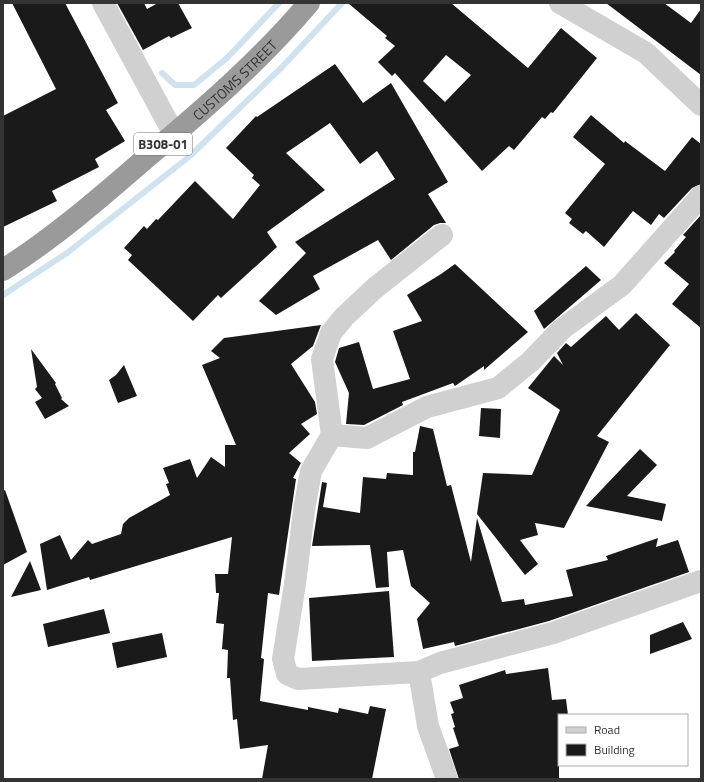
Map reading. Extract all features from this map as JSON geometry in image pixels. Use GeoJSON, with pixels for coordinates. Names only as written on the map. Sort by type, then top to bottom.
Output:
{"type":"FeatureCollection","features":[{"type":"Feature","properties":{"kind":"highway","name":"CUSTOMS STREET"},"geometry":{"type":"LineString","coordinates":[[3,270],[90,207],[174,134],[230,85],[284,33],[309,3]]}},
{"type":"Feature","properties":{"kind":"street"},"geometry":{"type":"LineString","coordinates":[[103,3],[174,134]]}},
{"type":"Feature","properties":{"kind":"street"},"geometry":{"type":"LineString","coordinates":[[560,3],[646,53],[701,104]]}},
{"type":"Feature","properties":{"kind":"street"},"geometry":{"type":"LineString","coordinates":[[332,435],[367,438],[427,407],[498,388],[530,362],[562,329],[622,285],[701,196]]}},
{"type":"Feature","properties":{"kind":"street"},"geometry":{"type":"LineString","coordinates":[[442,235],[375,288],[344,317],[331,333],[322,359],[332,435],[311,471],[283,659],[287,674],[298,679],[419,672],[440,663],[553,633],[701,581]]}},
{"type":"Feature","properties":{"kind":"street"},"geometry":{"type":"LineString","coordinates":[[419,672],[428,726],[447,779]]}},
{"type":"Feature","properties":{"kind":"building"},"geometry":{"type":"Polygon","coordinates":[[[12,3],[65,3],[118,103],[106,110],[125,141],[95,159],[99,167],[52,191],[57,201],[3,227],[3,116],[56,89],[12,3]]]}},
{"type":"Feature","properties":{"kind":"building"},"geometry":{"type":"Polygon","coordinates":[[[117,3],[144,3],[147,9],[158,3],[178,3],[192,28],[171,38],[169,36],[143,50],[117,3]]]}},
{"type":"Feature","properties":{"kind":"building"},"geometry":{"type":"Polygon","coordinates":[[[348,3],[451,3],[528,68],[561,28],[597,58],[553,113],[551,112],[545,119],[542,117],[514,150],[509,146],[482,171],[395,73],[392,76],[378,62],[395,46],[385,38],[387,36],[348,3]],[[446,55],[423,81],[445,102],[471,75],[446,55]]]}},
{"type":"Feature","properties":{"kind":"building"},"geometry":{"type":"Polygon","coordinates":[[[606,3],[664,3],[691,23],[701,9],[701,75],[606,3]]]}},
{"type":"Feature","properties":{"kind":"building"},"geometry":{"type":"Polygon","coordinates":[[[335,64],[363,103],[391,83],[448,182],[428,194],[446,223],[434,225],[391,260],[378,240],[313,276],[320,289],[276,315],[259,301],[306,253],[295,242],[395,179],[377,151],[360,164],[330,123],[286,153],[325,190],[267,232],[277,247],[221,298],[218,295],[193,321],[128,260],[132,255],[124,248],[144,226],[147,229],[156,219],[158,220],[195,181],[233,219],[260,185],[252,178],[254,175],[226,148],[256,116],[257,117],[335,64]]]}},
{"type":"Feature","properties":{"kind":"building"},"geometry":{"type":"Polygon","coordinates":[[[591,115],[624,143],[625,141],[665,171],[692,137],[701,144],[701,184],[692,188],[664,218],[659,214],[651,225],[633,211],[604,247],[586,231],[583,234],[569,223],[572,219],[565,213],[605,164],[573,137],[591,115]]]}},
{"type":"Feature","properties":{"kind":"building"},"geometry":{"type":"Polygon","coordinates":[[[701,215],[701,328],[672,304],[689,284],[664,263],[675,252],[674,251],[686,237],[683,235],[701,215]]]}},
{"type":"Feature","properties":{"kind":"building"},"geometry":{"type":"Polygon","coordinates":[[[455,264],[528,332],[484,370],[484,366],[455,386],[453,383],[402,402],[403,405],[364,425],[346,424],[349,393],[335,362],[339,348],[359,342],[373,389],[410,379],[393,331],[422,321],[407,295],[455,264]]]}},
{"type":"Feature","properties":{"kind":"building"},"geometry":{"type":"Polygon","coordinates":[[[586,266],[601,280],[544,329],[534,311],[586,266]]]}},
{"type":"Feature","properties":{"kind":"building"},"geometry":{"type":"Polygon","coordinates":[[[636,313],[670,345],[597,436],[609,442],[564,528],[535,523],[538,535],[520,540],[538,564],[525,575],[477,514],[483,473],[532,475],[560,410],[528,388],[554,356],[563,365],[557,353],[566,343],[571,347],[606,316],[619,330],[636,313]]]}},
{"type":"Feature","properties":{"kind":"building"},"geometry":{"type":"Polygon","coordinates":[[[321,325],[313,346],[291,364],[315,402],[317,414],[301,424],[310,434],[289,453],[301,463],[293,478],[296,479],[279,595],[268,593],[261,658],[264,659],[260,701],[308,710],[308,707],[338,713],[339,708],[368,714],[370,706],[386,709],[372,779],[262,779],[268,745],[240,749],[237,719],[233,720],[230,678],[227,678],[228,650],[222,649],[224,624],[216,623],[219,593],[216,593],[215,574],[228,574],[232,537],[90,580],[89,577],[47,590],[40,544],[60,535],[71,560],[88,540],[92,544],[121,534],[123,524],[129,518],[170,495],[166,484],[169,483],[163,468],[190,459],[197,478],[211,457],[225,467],[225,445],[236,445],[202,365],[220,358],[211,351],[224,338],[321,325]]]}},
{"type":"Feature","properties":{"kind":"building"},"geometry":{"type":"Polygon","coordinates":[[[31,349],[56,383],[55,384],[62,398],[61,399],[69,406],[45,419],[35,402],[42,398],[35,389],[37,387],[31,349]]]}},
{"type":"Feature","properties":{"kind":"building"},"geometry":{"type":"Polygon","coordinates":[[[124,365],[137,396],[118,403],[109,380],[116,375],[124,365]]]}},
{"type":"Feature","properties":{"kind":"building"},"geometry":{"type":"Polygon","coordinates":[[[481,408],[501,409],[500,438],[479,436],[481,408]]]}},
{"type":"Feature","properties":{"kind":"building"},"geometry":{"type":"Polygon","coordinates":[[[420,426],[433,429],[447,486],[451,485],[471,562],[477,518],[502,602],[524,599],[525,605],[573,596],[566,570],[608,560],[606,556],[658,538],[656,547],[678,540],[689,572],[549,621],[455,646],[454,642],[423,649],[417,619],[430,603],[411,586],[403,550],[387,552],[389,587],[376,588],[370,545],[312,546],[322,482],[327,483],[323,507],[360,513],[363,477],[386,479],[387,473],[413,475],[413,452],[415,452],[420,426]]]}},
{"type":"Feature","properties":{"kind":"building"},"geometry":{"type":"Polygon","coordinates":[[[640,449],[657,465],[627,496],[666,504],[662,521],[586,506],[640,449]]]}},
{"type":"Feature","properties":{"kind":"building"},"geometry":{"type":"Polygon","coordinates":[[[5,490],[27,552],[3,565],[3,491],[5,490]]]}},
{"type":"Feature","properties":{"kind":"building"},"geometry":{"type":"Polygon","coordinates":[[[30,561],[41,590],[11,597],[30,561]]]}},
{"type":"Feature","properties":{"kind":"building"},"geometry":{"type":"Polygon","coordinates":[[[389,591],[394,657],[312,661],[309,598],[389,591]]]}},
{"type":"Feature","properties":{"kind":"building"},"geometry":{"type":"Polygon","coordinates":[[[104,609],[110,633],[48,647],[43,624],[104,609]]]}},
{"type":"Feature","properties":{"kind":"building"},"geometry":{"type":"Polygon","coordinates":[[[683,622],[692,639],[650,654],[650,635],[683,622]]]}},
{"type":"Feature","properties":{"kind":"building"},"geometry":{"type":"Polygon","coordinates":[[[162,633],[167,657],[117,668],[112,643],[162,633]]]}},
{"type":"Feature","properties":{"kind":"building"},"geometry":{"type":"Polygon","coordinates":[[[548,668],[552,700],[566,699],[568,714],[558,714],[559,779],[459,779],[449,749],[459,746],[453,728],[455,727],[451,714],[454,713],[450,702],[463,698],[459,685],[505,670],[506,674],[548,668]]]}},
{"type":"Feature","properties":{"kind":"waterway"},"geometry":{"type":"LineString","coordinates":[[162,73],[175,85],[194,85],[227,58],[279,3]]}},
{"type":"Feature","properties":{"kind":"waterway"},"geometry":{"type":"LineString","coordinates":[[3,295],[67,253],[190,156],[282,67],[342,3]]}}]}
